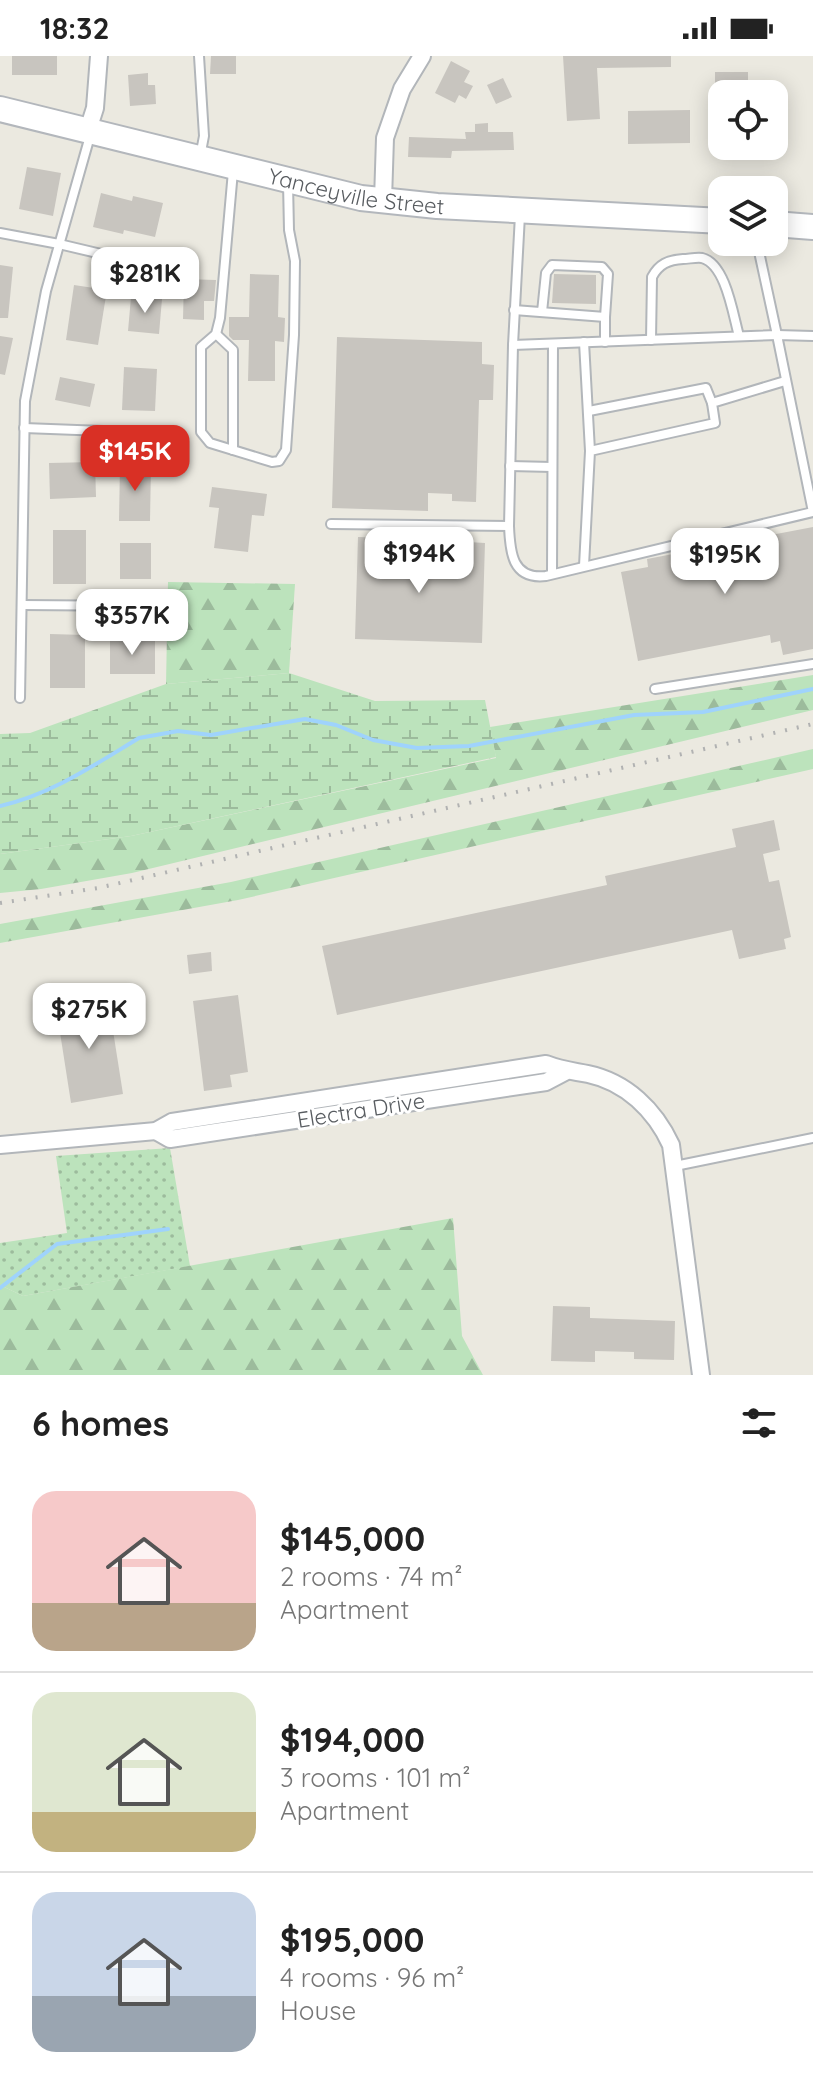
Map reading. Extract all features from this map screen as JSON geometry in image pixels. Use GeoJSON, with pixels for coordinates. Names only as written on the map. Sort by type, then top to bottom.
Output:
{"type":"FeatureCollection","features":[{"type":"Feature","properties":{"kind":"main road","name":"Yanceyville Street"},"geometry":{"type":"LineString","coordinates":[[0,109],[361,198],[708,220]]}},
{"type":"Feature","properties":{"kind":"main road"},"geometry":{"type":"LineString","coordinates":[[788,225],[813,227]]}},
{"type":"Feature","properties":{"kind":"street"},"geometry":{"type":"LineString","coordinates":[[90,131],[99,56]]}},
{"type":"Feature","properties":{"kind":"street"},"geometry":{"type":"LineString","coordinates":[[383,200],[385,138],[402,89],[422,56]]}},
{"type":"Feature","properties":{"kind":"street","name":"Electra Drive"},"geometry":{"type":"LineString","coordinates":[[0,1145],[156,1131],[172,1122],[546,1064],[565,1072],[589,1074],[607,1080],[634,1096],[665,1132],[675,1166],[701,1375]]}},
{"type":"Feature","properties":{"kind":"street","name":"Electra Drive"},"geometry":{"type":"LineString","coordinates":[[156,1131],[170,1139],[546,1082],[565,1072]]}},
{"type":"Feature","properties":{"kind":"lane"},"geometry":{"type":"LineString","coordinates":[[199,56],[204,136],[200,158]]}},
{"type":"Feature","properties":{"kind":"lane"},"geometry":{"type":"LineString","coordinates":[[20,698],[25,401],[46,291],[90,131]]}},
{"type":"Feature","properties":{"kind":"lane"},"geometry":{"type":"LineString","coordinates":[[234,167],[220,318],[216,334],[201,347],[201,432],[210,443],[272,462],[279,461],[286,450],[294,335],[295,261],[289,230],[288,180]]}},
{"type":"Feature","properties":{"kind":"lane"},"geometry":{"type":"LineString","coordinates":[[520,210],[514,310],[509,526],[514,562],[522,572],[532,577],[813,512],[760,256]]}},
{"type":"Feature","properties":{"kind":"lane"},"geometry":{"type":"LineString","coordinates":[[0,233],[152,266]]}},
{"type":"Feature","properties":{"kind":"lane"},"geometry":{"type":"LineString","coordinates":[[651,340],[652,277],[656,269],[670,260],[702,258],[717,267],[739,336]]}},
{"type":"Feature","properties":{"kind":"lane"},"geometry":{"type":"LineString","coordinates":[[542,312],[546,273],[552,265],[602,267],[608,274],[605,342]]}},
{"type":"Feature","properties":{"kind":"lane"},"geometry":{"type":"LineString","coordinates":[[514,310],[605,317]]}},
{"type":"Feature","properties":{"kind":"lane"},"geometry":{"type":"LineString","coordinates":[[216,334],[233,350],[233,450]]}},
{"type":"Feature","properties":{"kind":"lane"},"geometry":{"type":"LineString","coordinates":[[513,345],[813,336]]}},
{"type":"Feature","properties":{"kind":"lane"},"geometry":{"type":"LineString","coordinates":[[584,342],[590,451],[584,566]]}},
{"type":"Feature","properties":{"kind":"lane"},"geometry":{"type":"LineString","coordinates":[[552,574],[553,344]]}},
{"type":"Feature","properties":{"kind":"lane"},"geometry":{"type":"LineString","coordinates":[[712,403],[785,381]]}},
{"type":"Feature","properties":{"kind":"lane"},"geometry":{"type":"LineString","coordinates":[[589,411],[706,388],[715,423],[590,451]]}},
{"type":"Feature","properties":{"kind":"lane"},"geometry":{"type":"LineString","coordinates":[[24,428],[156,433]]}},
{"type":"Feature","properties":{"kind":"lane"},"geometry":{"type":"LineString","coordinates":[[510,466],[552,467]]}},
{"type":"Feature","properties":{"kind":"lane"},"geometry":{"type":"LineString","coordinates":[[331,524],[509,526]]}},
{"type":"Feature","properties":{"kind":"lane"},"geometry":{"type":"LineString","coordinates":[[22,605],[150,606]]}},
{"type":"Feature","properties":{"kind":"lane"},"geometry":{"type":"LineString","coordinates":[[655,689],[813,664]]}},
{"type":"Feature","properties":{"kind":"lane"},"geometry":{"type":"LineString","coordinates":[[305,1101],[308,1118]]}},
{"type":"Feature","properties":{"kind":"lane"},"geometry":{"type":"LineString","coordinates":[[675,1166],[813,1138]]}},
{"type":"Feature","properties":{"kind":"green space"},"geometry":{"type":"Polygon","coordinates":[[[168,582],[295,584],[289,673],[166,684],[168,582]]]}},
{"type":"Feature","properties":{"kind":"green space"},"geometry":{"type":"Polygon","coordinates":[[[289,673],[375,701],[485,700],[496,757],[131,836],[0,854],[0,734],[30,733],[166,684],[289,673]]]}},
{"type":"Feature","properties":{"kind":"green space"},"geometry":{"type":"Polygon","coordinates":[[[813,675],[813,710],[132,873],[0,893],[0,854],[131,836],[496,758],[490,727],[813,675]]]}},
{"type":"Feature","properties":{"kind":"green space"},"geometry":{"type":"Polygon","coordinates":[[[813,749],[813,769],[238,900],[0,943],[0,924],[231,882],[813,749]]]}},
{"type":"Feature","properties":{"kind":"green space"},"geometry":{"type":"Polygon","coordinates":[[[170,1148],[190,1266],[23,1296],[0,1285],[0,1243],[67,1233],[56,1156],[170,1148]]]}},
{"type":"Feature","properties":{"kind":"green space"},"geometry":{"type":"Polygon","coordinates":[[[453,1218],[462,1336],[483,1375],[0,1375],[0,1285],[23,1296],[453,1218]]]}},
{"type":"Feature","properties":{"kind":"building"},"geometry":{"type":"Polygon","coordinates":[[[12,56],[57,56],[57,75],[12,75],[12,56]]]}},
{"type":"Feature","properties":{"kind":"building"},"geometry":{"type":"Polygon","coordinates":[[[211,56],[236,56],[236,74],[210,74],[211,56]]]}},
{"type":"Feature","properties":{"kind":"building"},"geometry":{"type":"Polygon","coordinates":[[[563,56],[671,56],[671,67],[597,68],[600,119],[567,121],[563,56]]]}},
{"type":"Feature","properties":{"kind":"building"},"geometry":{"type":"Polygon","coordinates":[[[451,61],[470,71],[464,82],[473,86],[466,99],[459,95],[455,103],[435,93],[451,61]]]}},
{"type":"Feature","properties":{"kind":"building"},"geometry":{"type":"Polygon","coordinates":[[[715,72],[748,72],[748,80],[715,80],[715,72]]]}},
{"type":"Feature","properties":{"kind":"building"},"geometry":{"type":"Polygon","coordinates":[[[148,73],[148,85],[155,85],[156,104],[130,106],[128,75],[148,73]]]}},
{"type":"Feature","properties":{"kind":"building"},"geometry":{"type":"Polygon","coordinates":[[[503,78],[512,97],[496,104],[487,85],[503,78]]]}},
{"type":"Feature","properties":{"kind":"building"},"geometry":{"type":"Polygon","coordinates":[[[690,110],[690,143],[628,144],[628,111],[690,110]]]}},
{"type":"Feature","properties":{"kind":"building"},"geometry":{"type":"Polygon","coordinates":[[[488,123],[488,132],[513,132],[514,150],[452,151],[451,158],[408,157],[409,137],[466,139],[465,132],[475,132],[475,124],[488,123]]]}},
{"type":"Feature","properties":{"kind":"building"},"geometry":{"type":"Polygon","coordinates":[[[27,167],[61,173],[53,216],[19,209],[27,167]]]}},
{"type":"Feature","properties":{"kind":"building"},"geometry":{"type":"Polygon","coordinates":[[[101,193],[132,201],[133,196],[163,203],[155,237],[93,227],[101,193]]]}},
{"type":"Feature","properties":{"kind":"building"},"geometry":{"type":"Polygon","coordinates":[[[0,265],[13,267],[8,318],[0,318],[0,265]]]}},
{"type":"Feature","properties":{"kind":"building"},"geometry":{"type":"Polygon","coordinates":[[[250,274],[279,275],[278,317],[285,318],[284,342],[275,341],[275,381],[248,381],[249,340],[233,340],[229,336],[229,317],[249,317],[250,274]]]}},
{"type":"Feature","properties":{"kind":"building"},"geometry":{"type":"Polygon","coordinates":[[[554,274],[596,275],[596,304],[552,303],[554,274]]]}},
{"type":"Feature","properties":{"kind":"building"},"geometry":{"type":"Polygon","coordinates":[[[184,279],[216,280],[214,301],[204,301],[204,320],[183,319],[184,279]]]}},
{"type":"Feature","properties":{"kind":"building"},"geometry":{"type":"Polygon","coordinates":[[[74,285],[107,290],[98,345],[66,340],[74,285]]]}},
{"type":"Feature","properties":{"kind":"building"},"geometry":{"type":"Polygon","coordinates":[[[131,297],[162,299],[159,334],[128,331],[131,297]]]}},
{"type":"Feature","properties":{"kind":"building"},"geometry":{"type":"Polygon","coordinates":[[[0,336],[13,338],[5,375],[0,374],[0,336]]]}},
{"type":"Feature","properties":{"kind":"building"},"geometry":{"type":"Polygon","coordinates":[[[337,337],[482,342],[482,364],[494,365],[493,400],[479,400],[476,502],[452,501],[452,494],[428,493],[428,511],[332,508],[337,337]]]}},
{"type":"Feature","properties":{"kind":"building"},"geometry":{"type":"Polygon","coordinates":[[[124,367],[157,369],[155,411],[122,410],[124,367]]]}},
{"type":"Feature","properties":{"kind":"building"},"geometry":{"type":"Polygon","coordinates":[[[60,377],[95,384],[90,407],[55,400],[60,377]]]}},
{"type":"Feature","properties":{"kind":"building"},"geometry":{"type":"Polygon","coordinates":[[[95,462],[96,497],[50,499],[49,463],[95,462]]]}},
{"type":"Feature","properties":{"kind":"building"},"geometry":{"type":"Polygon","coordinates":[[[120,465],[151,466],[150,521],[119,521],[120,465]]]}},
{"type":"Feature","properties":{"kind":"building"},"geometry":{"type":"Polygon","coordinates":[[[212,487],[267,494],[264,516],[252,515],[248,552],[214,548],[219,508],[209,507],[212,487]]]}},
{"type":"Feature","properties":{"kind":"building"},"geometry":{"type":"Polygon","coordinates":[[[813,527],[813,649],[783,655],[780,641],[771,643],[770,635],[638,661],[621,572],[648,567],[647,559],[813,527]]]}},
{"type":"Feature","properties":{"kind":"building"},"geometry":{"type":"Polygon","coordinates":[[[53,530],[86,530],[86,584],[53,584],[53,530]]]}},
{"type":"Feature","properties":{"kind":"building"},"geometry":{"type":"Polygon","coordinates":[[[358,537],[392,538],[391,557],[468,559],[468,542],[485,543],[482,643],[355,639],[358,537]]]}},
{"type":"Feature","properties":{"kind":"building"},"geometry":{"type":"Polygon","coordinates":[[[120,543],[151,543],[151,579],[120,579],[120,543]]]}},
{"type":"Feature","properties":{"kind":"building"},"geometry":{"type":"Polygon","coordinates":[[[50,634],[85,635],[85,688],[50,688],[50,634]]]}},
{"type":"Feature","properties":{"kind":"building"},"geometry":{"type":"Polygon","coordinates":[[[110,640],[155,640],[155,674],[110,674],[110,640]]]}},
{"type":"Feature","properties":{"kind":"building"},"geometry":{"type":"Polygon","coordinates":[[[774,820],[780,850],[763,854],[769,882],[779,880],[791,937],[784,939],[786,949],[739,959],[732,930],[337,1015],[322,946],[607,885],[605,876],[736,847],[732,829],[774,820]]]}},
{"type":"Feature","properties":{"kind":"building"},"geometry":{"type":"Polygon","coordinates":[[[211,952],[212,971],[189,974],[187,955],[211,952]]]}},
{"type":"Feature","properties":{"kind":"building"},"geometry":{"type":"Polygon","coordinates":[[[238,995],[248,1072],[230,1075],[232,1087],[204,1091],[193,1001],[238,995]]]}},
{"type":"Feature","properties":{"kind":"building"},"geometry":{"type":"Polygon","coordinates":[[[108,999],[123,1094],[71,1103],[56,1007],[108,999]]]}},
{"type":"Feature","properties":{"kind":"building"},"geometry":{"type":"Polygon","coordinates":[[[553,1306],[590,1307],[590,1318],[675,1321],[674,1360],[634,1359],[634,1352],[595,1351],[595,1362],[551,1361],[553,1306]]]}},
{"type":"Feature","properties":{"kind":"waterway"},"geometry":{"type":"LineString","coordinates":[[0,806],[55,786],[139,738],[178,731],[211,735],[305,719],[336,725],[373,740],[417,748],[469,746],[634,715],[703,712],[813,689]]}},
{"type":"Feature","properties":{"kind":"waterway"},"geometry":{"type":"LineString","coordinates":[[0,1288],[57,1244],[168,1229]]}},
{"type":"Feature","properties":{"kind":"railway"},"geometry":{"type":"LineString","coordinates":[[0,903],[98,888],[813,724]]}}]}
